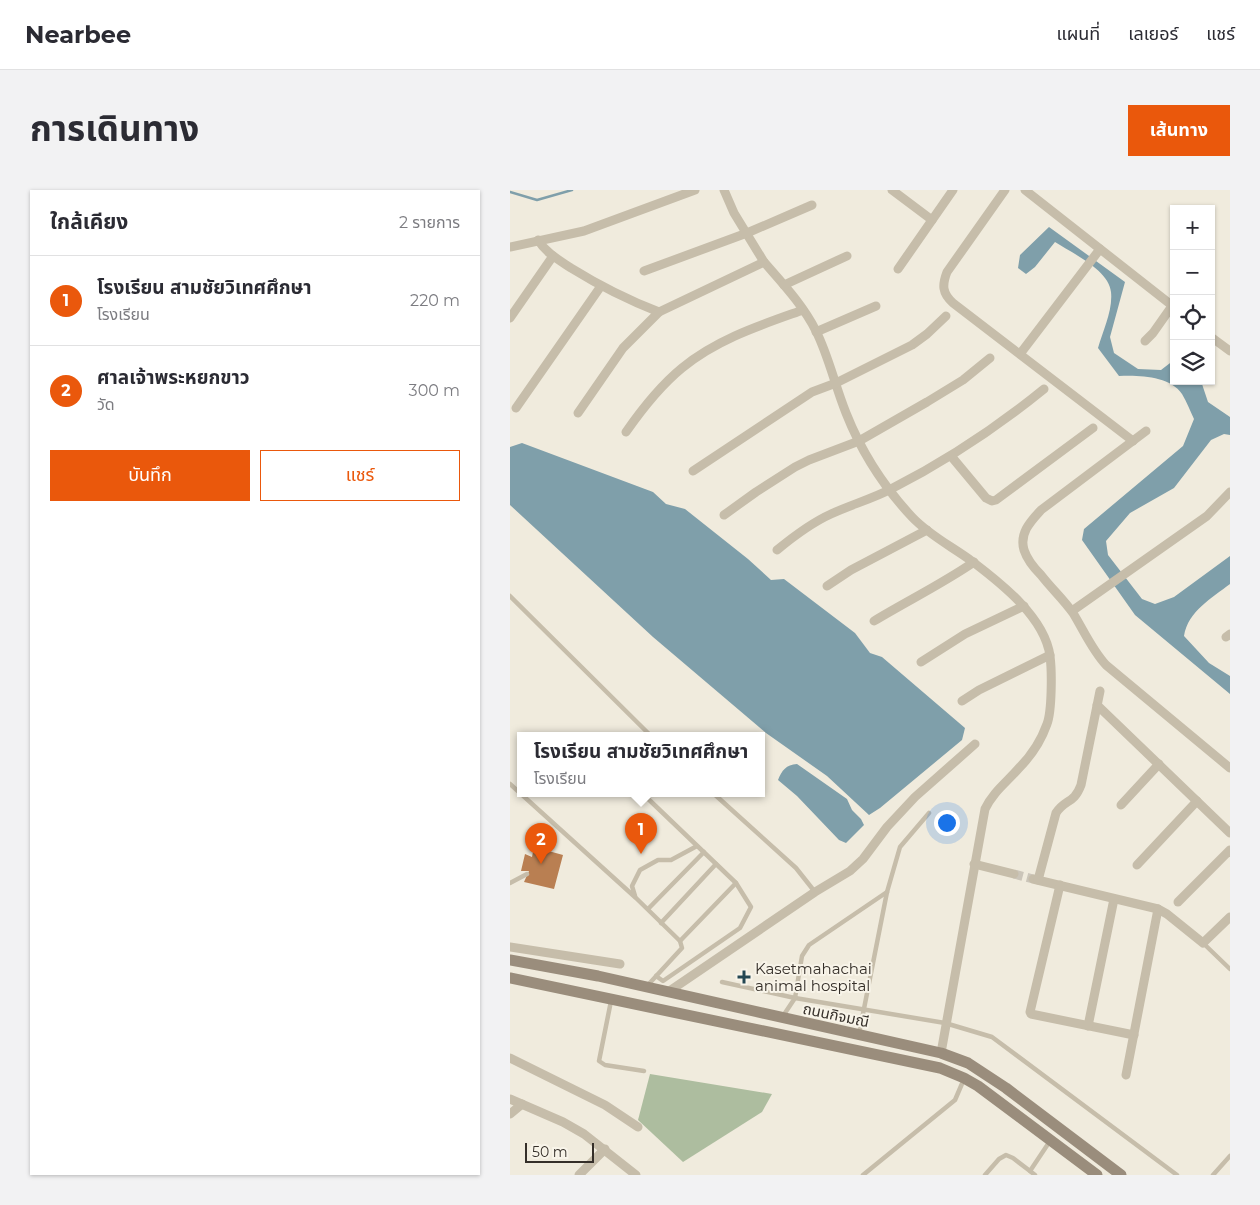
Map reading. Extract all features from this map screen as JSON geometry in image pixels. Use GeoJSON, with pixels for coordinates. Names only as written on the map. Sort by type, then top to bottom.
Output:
{"type":"FeatureCollection","features":[{"type":"Feature","properties":{"kind":"main road","name":"ถนนกิจมณี"},"geometry":{"type":"LineString","coordinates":[[510,960],[654,985],[668,992],[940,1053],[968,1063],[986,1075],[1122,1175]]}},
{"type":"Feature","properties":{"kind":"main road"},"geometry":{"type":"LineString","coordinates":[[539,984],[543,966]]}},
{"type":"Feature","properties":{"kind":"main road","name":"ถนนกิจมณี"},"geometry":{"type":"LineString","coordinates":[[510,978],[940,1068],[978,1086],[1097,1175]]}},
{"type":"Feature","properties":{"kind":"street"},"geometry":{"type":"LineString","coordinates":[[510,247],[584,231],[695,190]]}},
{"type":"Feature","properties":{"kind":"street"},"geometry":{"type":"LineString","coordinates":[[724,190],[734,213],[764,262],[803,310],[816,332],[859,441],[871,464],[889,490],[914,519],[974,562],[1024,606],[1035,620],[1050,655],[1051,685],[1048,723],[1029,758],[990,799],[985,809],[940,1053]]}},
{"type":"Feature","properties":{"kind":"street"},"geometry":{"type":"LineString","coordinates":[[892,190],[932,220]]}},
{"type":"Feature","properties":{"kind":"street"},"geometry":{"type":"LineString","coordinates":[[898,269],[953,190]]}},
{"type":"Feature","properties":{"kind":"street"},"geometry":{"type":"LineString","coordinates":[[1005,190],[947,272],[943,283],[943,290],[953,303],[1133,441]]}},
{"type":"Feature","properties":{"kind":"street"},"geometry":{"type":"LineString","coordinates":[[1024,190],[1170,304]]}},
{"type":"Feature","properties":{"kind":"street"},"geometry":{"type":"LineString","coordinates":[[644,271],[747,233],[812,205]]}},
{"type":"Feature","properties":{"kind":"street"},"geometry":{"type":"LineString","coordinates":[[538,240],[542,247],[553,256],[601,286],[659,312]]}},
{"type":"Feature","properties":{"kind":"street"},"geometry":{"type":"LineString","coordinates":[[1020,354],[1100,250]]}},
{"type":"Feature","properties":{"kind":"street"},"geometry":{"type":"LineString","coordinates":[[510,318],[553,256]]}},
{"type":"Feature","properties":{"kind":"street"},"geometry":{"type":"LineString","coordinates":[[784,285],[847,256]]}},
{"type":"Feature","properties":{"kind":"street"},"geometry":{"type":"LineString","coordinates":[[578,413],[623,348],[659,312],[764,262]]}},
{"type":"Feature","properties":{"kind":"street"},"geometry":{"type":"LineString","coordinates":[[516,408],[601,286]]}},
{"type":"Feature","properties":{"kind":"street"},"geometry":{"type":"LineString","coordinates":[[816,332],[876,306]]}},
{"type":"Feature","properties":{"kind":"street"},"geometry":{"type":"LineString","coordinates":[[626,432],[652,397],[674,374],[694,359],[728,339],[803,310]]}},
{"type":"Feature","properties":{"kind":"street"},"geometry":{"type":"LineString","coordinates":[[1145,340],[1153,333],[1170,310]]}},
{"type":"Feature","properties":{"kind":"street"},"geometry":{"type":"LineString","coordinates":[[694,471],[812,392],[836,383],[912,344],[927,334],[946,316]]}},
{"type":"Feature","properties":{"kind":"street"},"geometry":{"type":"LineString","coordinates":[[1215,340],[1230,352]]}},
{"type":"Feature","properties":{"kind":"street"},"geometry":{"type":"LineString","coordinates":[[724,515],[795,467],[859,441],[963,380],[990,358]]}},
{"type":"Feature","properties":{"kind":"street"},"geometry":{"type":"LineString","coordinates":[[777,550],[798,532],[814,522],[889,490],[951,456],[996,427],[1044,389]]}},
{"type":"Feature","properties":{"kind":"street"},"geometry":{"type":"LineString","coordinates":[[951,456],[986,498],[992,501],[996,500],[1094,428]]}},
{"type":"Feature","properties":{"kind":"street"},"geometry":{"type":"LineString","coordinates":[[1146,431],[1042,510],[1025,530],[1024,550],[1029,560],[1072,611],[1099,658],[1106,666],[1230,768]]}},
{"type":"Feature","properties":{"kind":"street"},"geometry":{"type":"LineString","coordinates":[[1072,611],[1207,516],[1230,492]]}},
{"type":"Feature","properties":{"kind":"street"},"geometry":{"type":"LineString","coordinates":[[827,586],[851,570],[927,530]]}},
{"type":"Feature","properties":{"kind":"street"},"geometry":{"type":"LineString","coordinates":[[874,621],[945,582],[974,562]]}},
{"type":"Feature","properties":{"kind":"street"},"geometry":{"type":"LineString","coordinates":[[921,662],[965,634],[1024,606]]}},
{"type":"Feature","properties":{"kind":"street"},"geometry":{"type":"LineString","coordinates":[[962,701],[979,690],[1050,655]]}},
{"type":"Feature","properties":{"kind":"street"},"geometry":{"type":"LineString","coordinates":[[1100,691],[1081,785],[1077,795],[1059,808],[1056,813],[1036,880],[1158,909],[1203,943],[1230,917]]}},
{"type":"Feature","properties":{"kind":"street"},"geometry":{"type":"LineString","coordinates":[[1097,705],[1230,834]]}},
{"type":"Feature","properties":{"kind":"street"},"geometry":{"type":"LineString","coordinates":[[668,992],[850,871],[864,859],[888,827],[915,798],[975,744]]}},
{"type":"Feature","properties":{"kind":"street"},"geometry":{"type":"LineString","coordinates":[[1121,805],[1159,764]]}},
{"type":"Feature","properties":{"kind":"street"},"geometry":{"type":"LineString","coordinates":[[1137,865],[1197,801]]}},
{"type":"Feature","properties":{"kind":"street"},"geometry":{"type":"LineString","coordinates":[[1178,902],[1230,850]]}},
{"type":"Feature","properties":{"kind":"street"},"geometry":{"type":"LineString","coordinates":[[974,864],[1014,874]]}},
{"type":"Feature","properties":{"kind":"street"},"geometry":{"type":"LineString","coordinates":[[1060,885],[1030,1012],[1033,1016],[1134,1035]]}},
{"type":"Feature","properties":{"kind":"street"},"geometry":{"type":"LineString","coordinates":[[1088,1026],[1114,899]]}},
{"type":"Feature","properties":{"kind":"street"},"geometry":{"type":"LineString","coordinates":[[1126,1075],[1158,909]]}},
{"type":"Feature","properties":{"kind":"street"},"geometry":{"type":"LineString","coordinates":[[510,947],[620,964]]}},
{"type":"Feature","properties":{"kind":"street"},"geometry":{"type":"LineString","coordinates":[[510,1058],[605,1105],[638,1127]]}},
{"type":"Feature","properties":{"kind":"street"},"geometry":{"type":"LineString","coordinates":[[510,1099],[563,1122],[584,1134],[636,1175]]}},
{"type":"Feature","properties":{"kind":"street"},"geometry":{"type":"LineString","coordinates":[[510,1114],[522,1104]]}},
{"type":"Feature","properties":{"kind":"street"},"geometry":{"type":"LineString","coordinates":[[579,1175],[605,1149]]}},
{"type":"Feature","properties":{"kind":"lane"},"geometry":{"type":"LineString","coordinates":[[510,596],[647,732]]}},
{"type":"Feature","properties":{"kind":"lane"},"geometry":{"type":"LineString","coordinates":[[524,797],[648,909],[680,941],[682,948],[656,976],[654,985]]}},
{"type":"Feature","properties":{"kind":"lane"},"geometry":{"type":"LineString","coordinates":[[646,797],[736,883],[751,907],[740,928],[654,985]]}},
{"type":"Feature","properties":{"kind":"lane"},"geometry":{"type":"LineString","coordinates":[[716,797],[796,868],[816,892]]}},
{"type":"Feature","properties":{"kind":"lane"},"geometry":{"type":"LineString","coordinates":[[859,1035],[887,892],[900,847],[929,813]]}},
{"type":"Feature","properties":{"kind":"lane"},"geometry":{"type":"LineString","coordinates":[[636,898],[632,886],[640,870],[658,860],[671,860],[697,846]]}},
{"type":"Feature","properties":{"kind":"lane"},"geometry":{"type":"LineString","coordinates":[[648,909],[704,852]]}},
{"type":"Feature","properties":{"kind":"lane"},"geometry":{"type":"LineString","coordinates":[[661,923],[716,864]]}},
{"type":"Feature","properties":{"kind":"lane"},"geometry":{"type":"LineString","coordinates":[[510,883],[527,874]]}},
{"type":"Feature","properties":{"kind":"lane"},"geometry":{"type":"LineString","coordinates":[[680,941],[736,883]]}},
{"type":"Feature","properties":{"kind":"lane"},"geometry":{"type":"LineString","coordinates":[[781,1018],[795,998],[802,956],[809,945],[887,892]]}},
{"type":"Feature","properties":{"kind":"lane"},"geometry":{"type":"LineString","coordinates":[[1203,943],[1230,969]]}},
{"type":"Feature","properties":{"kind":"lane"},"geometry":{"type":"LineString","coordinates":[[654,985],[656,976]]}},
{"type":"Feature","properties":{"kind":"lane"},"geometry":{"type":"LineString","coordinates":[[722,982],[795,998],[945,1023],[992,1037],[1177,1175]]}},
{"type":"Feature","properties":{"kind":"lane"},"geometry":{"type":"LineString","coordinates":[[611,999],[600,1061],[605,1065],[644,1071]]}},
{"type":"Feature","properties":{"kind":"lane"},"geometry":{"type":"LineString","coordinates":[[863,1175],[955,1100],[964,1078]]}},
{"type":"Feature","properties":{"kind":"lane"},"geometry":{"type":"LineString","coordinates":[[1030,1171],[1050,1140]]}},
{"type":"Feature","properties":{"kind":"lane"},"geometry":{"type":"LineString","coordinates":[[985,1175],[999,1159],[1006,1155],[1013,1158],[1035,1175]]}},
{"type":"Feature","properties":{"kind":"lane"},"geometry":{"type":"LineString","coordinates":[[1214,1175],[1230,1156]]}},
{"type":"Feature","properties":{"kind":"green space"},"geometry":{"type":"Polygon","coordinates":[[[650,1074],[772,1094],[762,1112],[683,1162],[638,1120],[650,1074]]]}},
{"type":"Feature","properties":{"kind":"water"},"geometry":{"type":"Polygon","coordinates":[[[1049,227],[1125,282],[1110,337],[1114,353],[1138,369],[1161,370],[1170,363],[1170,383],[1154,378],[1119,376],[1098,348],[1109,313],[1111,292],[1109,284],[1097,269],[1055,242],[1035,267],[1026,274],[1018,268],[1020,255],[1049,227]]]}},
{"type":"Feature","properties":{"kind":"water"},"geometry":{"type":"Polygon","coordinates":[[[1173,385],[1202,385],[1208,402],[1230,417],[1230,435],[1224,434],[1211,440],[1174,488],[1130,513],[1106,541],[1108,555],[1142,599],[1155,604],[1174,597],[1230,556],[1230,584],[1196,612],[1186,627],[1184,636],[1209,663],[1230,676],[1230,694],[1135,615],[1082,540],[1084,529],[1183,446],[1194,419],[1184,397],[1173,385]]]}},
{"type":"Feature","properties":{"kind":"water"},"geometry":{"type":"Polygon","coordinates":[[[522,443],[653,492],[666,504],[685,509],[748,559],[771,580],[784,579],[855,633],[870,653],[882,657],[965,728],[962,740],[869,815],[827,776],[766,733],[653,637],[510,505],[510,447],[522,443]]]}},
{"type":"Feature","properties":{"kind":"water"},"geometry":{"type":"Polygon","coordinates":[[[797,764],[847,799],[852,810],[861,819],[864,825],[846,843],[839,840],[797,796],[778,780],[785,769],[797,764]]]}},
{"type":"Feature","properties":{"kind":"building"},"geometry":{"type":"Polygon","coordinates":[[[534,847],[563,855],[554,889],[524,882],[529,871],[521,871],[525,854],[532,857],[534,847]]]}},
{"type":"Feature","properties":{"kind":"waterway"},"geometry":{"type":"LineString","coordinates":[[510,192],[537,200],[572,190]]}},
{"type":"Feature","properties":{"kind":"tunnel"},"geometry":{"type":"LineString","coordinates":[[1014,874],[1033,879]]}},
{"type":"Feature","properties":{"kind":"place","name":"โรงเรียน สามชัยวิเทศศึกษา"},"geometry":{"type":"Point","coordinates":[641,854]}},
{"type":"Feature","properties":{"kind":"place","name":"ศาลเจ้าพระหยกขาว"},"geometry":{"type":"Point","coordinates":[541,864]}},
{"type":"Feature","properties":{"kind":"place","name":"Kasetmahachai animal hospital"},"geometry":{"type":"Point","coordinates":[744,977]}}]}
